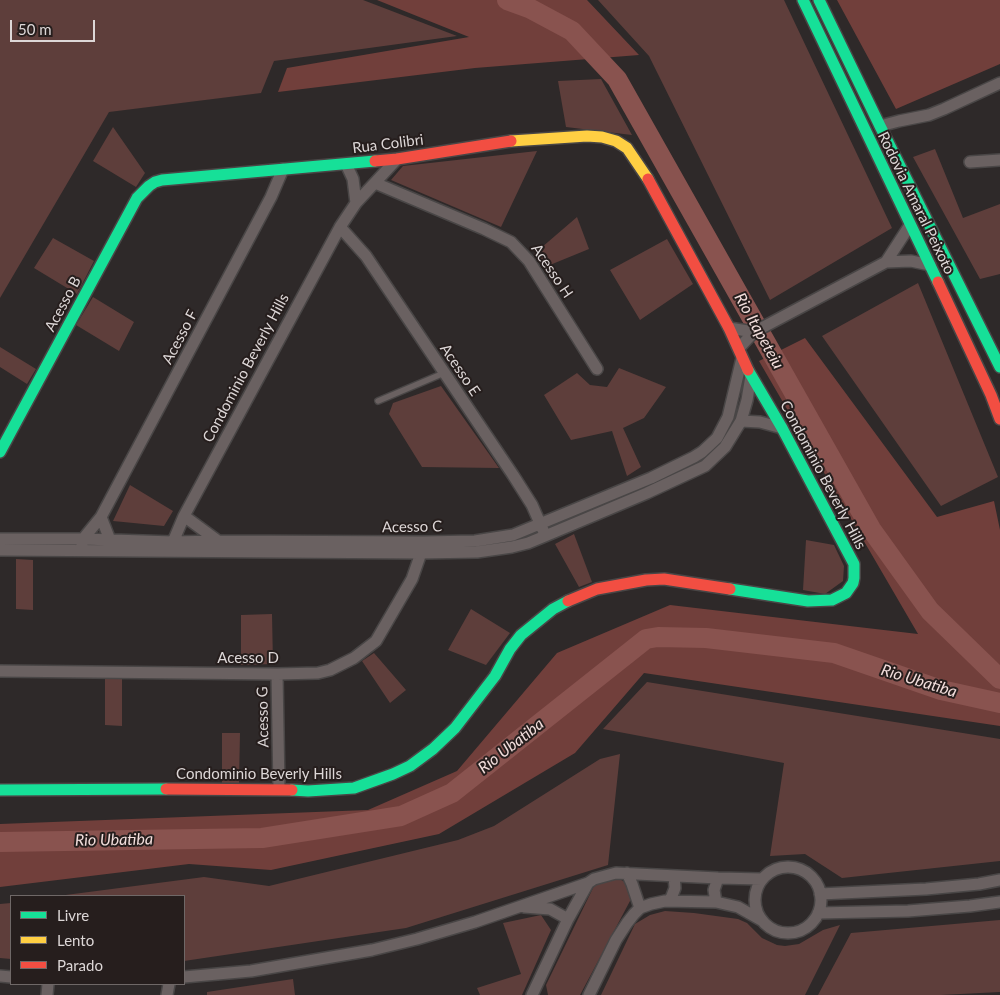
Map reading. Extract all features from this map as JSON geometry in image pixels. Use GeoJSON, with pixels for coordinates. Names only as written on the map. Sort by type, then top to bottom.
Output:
{"type":"FeatureCollection","features":[{"type":"Feature","properties":{"kind":"main road","name":"Rodovia Amaral Peixoto"},"geometry":{"type":"LineString","coordinates":[[803,0],[970,349],[1000,419]]}},
{"type":"Feature","properties":{"kind":"main road","name":"Rodovia Amaral Peixoto"},"geometry":{"type":"LineString","coordinates":[[819,0],[1000,366]]}},
{"type":"Feature","properties":{"kind":"main road","name":"Rua Colibri"},"geometry":{"type":"LineString","coordinates":[[162,180],[397,159],[502,142],[587,136],[602,137],[616,141]]}},
{"type":"Feature","properties":{"kind":"main road","name":"Condominio Beverly Hills"},"geometry":{"type":"LineString","coordinates":[[0,790],[279,789],[308,791],[354,788],[410,766],[433,749],[456,728],[495,676],[510,649],[521,635],[553,609],[597,589],[638,581],[664,579],[808,601],[832,600],[846,593],[853,584],[854,564],[782,428],[751,376],[729,328],[647,176],[627,148],[616,141]]}},
{"type":"Feature","properties":{"kind":"main road","name":"Acesso B"},"geometry":{"type":"LineString","coordinates":[[0,452],[137,198],[149,186],[162,180]]}},
{"type":"Feature","properties":{"kind":"street"},"geometry":{"type":"LineString","coordinates":[[880,126],[929,115],[1000,83]]}},
{"type":"Feature","properties":{"kind":"street","name":"Condominio Beverly Hills"},"geometry":{"type":"LineString","coordinates":[[173,547],[184,516],[340,226],[356,203],[397,159]]}},
{"type":"Feature","properties":{"kind":"street"},"geometry":{"type":"LineString","coordinates":[[970,162],[1000,160]]}},
{"type":"Feature","properties":{"kind":"street"},"geometry":{"type":"LineString","coordinates":[[346,164],[353,179],[356,203]]}},
{"type":"Feature","properties":{"kind":"street","name":"Acesso F"},"geometry":{"type":"LineString","coordinates":[[82,544],[101,517],[271,197],[283,169]]}},
{"type":"Feature","properties":{"kind":"street","name":"Acesso H"},"geometry":{"type":"LineString","coordinates":[[375,183],[511,242],[529,261],[597,369]]}},
{"type":"Feature","properties":{"kind":"street"},"geometry":{"type":"LineString","coordinates":[[886,262],[910,225]]}},
{"type":"Feature","properties":{"kind":"street","name":"Acesso E"},"geometry":{"type":"LineString","coordinates":[[340,226],[366,256],[513,475],[541,523],[545,536]]}},
{"type":"Feature","properties":{"kind":"street"},"geometry":{"type":"LineString","coordinates":[[741,354],[756,331],[886,262],[911,261],[930,265]]}},
{"type":"Feature","properties":{"kind":"street"},"geometry":{"type":"LineString","coordinates":[[729,328],[756,331]]}},
{"type":"Feature","properties":{"kind":"street","name":"Acesso C"},"geometry":{"type":"LineString","coordinates":[[0,539],[110,546],[422,548],[513,535],[651,478],[694,457],[708,447],[717,438],[728,417],[741,354]]}},
{"type":"Feature","properties":{"kind":"street","name":"Acesso C"},"geometry":{"type":"LineString","coordinates":[[173,547],[218,541],[494,550],[528,543],[705,466],[726,447],[741,421],[751,376]]}},
{"type":"Feature","properties":{"kind":"street"},"geometry":{"type":"LineString","coordinates":[[741,421],[760,422],[782,428]]}},
{"type":"Feature","properties":{"kind":"street"},"geometry":{"type":"LineString","coordinates":[[184,516],[218,541]]}},
{"type":"Feature","properties":{"kind":"street"},"geometry":{"type":"LineString","coordinates":[[101,517],[110,546]]}},
{"type":"Feature","properties":{"kind":"street","name":"Acesso C"},"geometry":{"type":"LineString","coordinates":[[0,550],[82,544]]}},
{"type":"Feature","properties":{"kind":"street","name":"Acesso D"},"geometry":{"type":"LineString","coordinates":[[0,671],[277,674],[318,673],[330,670],[362,653],[376,641],[412,579],[422,548]]}},
{"type":"Feature","properties":{"kind":"street","name":"Acesso G"},"geometry":{"type":"LineString","coordinates":[[277,674],[279,789]]}},
{"type":"Feature","properties":{"kind":"street"},"geometry":{"type":"LineString","coordinates":[[791,867],[801,870],[817,884],[820,894],[818,913],[813,922],[797,932],[777,932],[768,927],[756,910],[757,889],[762,879],[770,872],[780,868],[791,867]]}},
{"type":"Feature","properties":{"kind":"street"},"geometry":{"type":"LineString","coordinates":[[627,873],[640,908]]}},
{"type":"Feature","properties":{"kind":"street"},"geometry":{"type":"LineString","coordinates":[[185,977],[251,971],[372,950],[475,922],[588,883],[604,875],[627,873],[762,879]]}},
{"type":"Feature","properties":{"kind":"street"},"geometry":{"type":"LineString","coordinates":[[670,901],[675,888],[674,876]]}},
{"type":"Feature","properties":{"kind":"street"},"geometry":{"type":"LineString","coordinates":[[716,902],[714,890],[718,878]]}},
{"type":"Feature","properties":{"kind":"street"},"geometry":{"type":"LineString","coordinates":[[820,894],[926,889],[1000,880]]}},
{"type":"Feature","properties":{"kind":"street"},"geometry":{"type":"LineString","coordinates":[[535,993],[568,919],[588,883]]}},
{"type":"Feature","properties":{"kind":"street"},"geometry":{"type":"LineString","coordinates":[[589,995],[616,940],[640,908],[670,901],[716,902],[738,907],[762,920]]}},
{"type":"Feature","properties":{"kind":"street"},"geometry":{"type":"LineString","coordinates":[[818,913],[908,910],[1000,902]]}},
{"type":"Feature","properties":{"kind":"street"},"geometry":{"type":"LineString","coordinates":[[520,906],[550,909],[568,919]]}},
{"type":"Feature","properties":{"kind":"lane"},"geometry":{"type":"LineString","coordinates":[[378,401],[444,373]]}},
{"type":"Feature","properties":{"kind":"shaded area"},"geometry":{"type":"Polygon","coordinates":[[[0,0],[363,0],[457,36],[274,61],[261,93],[109,112],[0,298],[0,0]]]}},
{"type":"Feature","properties":{"kind":"shaded area"},"geometry":{"type":"Polygon","coordinates":[[[377,0],[587,0],[639,55],[475,68],[278,92],[287,68],[469,37],[377,0]]]}},
{"type":"Feature","properties":{"kind":"shaded area"},"geometry":{"type":"Polygon","coordinates":[[[598,0],[784,0],[892,228],[770,300],[649,56],[598,0]]]}},
{"type":"Feature","properties":{"kind":"shaded area"},"geometry":{"type":"Polygon","coordinates":[[[837,0],[1000,0],[1000,64],[896,109],[837,0]]]}},
{"type":"Feature","properties":{"kind":"shaded area"},"geometry":{"type":"Polygon","coordinates":[[[601,79],[632,135],[566,127],[558,81],[601,79]]]}},
{"type":"Feature","properties":{"kind":"shaded area"},"geometry":{"type":"Polygon","coordinates":[[[113,127],[145,173],[136,187],[93,161],[113,127]]]}},
{"type":"Feature","properties":{"kind":"shaded area"},"geometry":{"type":"Polygon","coordinates":[[[935,149],[963,218],[1000,204],[1000,274],[980,279],[913,157],[935,149]]]}},
{"type":"Feature","properties":{"kind":"shaded area"},"geometry":{"type":"Polygon","coordinates":[[[537,151],[501,227],[391,180],[403,166],[537,151]]]}},
{"type":"Feature","properties":{"kind":"shaded area"},"geometry":{"type":"Polygon","coordinates":[[[577,217],[589,249],[545,267],[534,254],[577,217]]]}},
{"type":"Feature","properties":{"kind":"shaded area"},"geometry":{"type":"Polygon","coordinates":[[[53,238],[94,261],[77,294],[34,268],[53,238]]]}},
{"type":"Feature","properties":{"kind":"shaded area"},"geometry":{"type":"Polygon","coordinates":[[[667,239],[693,284],[640,320],[610,270],[667,239]]]}},
{"type":"Feature","properties":{"kind":"shaded area"},"geometry":{"type":"Polygon","coordinates":[[[918,283],[998,477],[941,506],[822,336],[918,283]]]}},
{"type":"Feature","properties":{"kind":"shaded area"},"geometry":{"type":"Polygon","coordinates":[[[93,297],[134,322],[119,351],[76,325],[93,297]]]}},
{"type":"Feature","properties":{"kind":"shaded area"},"geometry":{"type":"Polygon","coordinates":[[[805,338],[937,517],[994,501],[1000,530],[1000,726],[644,673],[575,753],[439,834],[271,870],[189,864],[0,887],[0,824],[368,810],[457,771],[557,653],[670,605],[918,634],[759,361],[805,338]]]}},
{"type":"Feature","properties":{"kind":"shaded area"},"geometry":{"type":"Polygon","coordinates":[[[0,347],[36,369],[27,384],[0,367],[0,347]]]}},
{"type":"Feature","properties":{"kind":"shaded area"},"geometry":{"type":"Polygon","coordinates":[[[619,368],[666,387],[644,418],[623,428],[641,467],[627,476],[612,431],[571,440],[544,395],[577,373],[590,385],[607,387],[619,368]]]}},
{"type":"Feature","properties":{"kind":"shaded area"},"geometry":{"type":"Polygon","coordinates":[[[441,386],[499,468],[422,467],[389,414],[393,403],[441,386]]]}},
{"type":"Feature","properties":{"kind":"shaded area"},"geometry":{"type":"Polygon","coordinates":[[[130,485],[173,511],[164,526],[113,521],[130,485]]]}},
{"type":"Feature","properties":{"kind":"shaded area"},"geometry":{"type":"Polygon","coordinates":[[[574,534],[592,582],[579,587],[555,544],[574,534]]]}},
{"type":"Feature","properties":{"kind":"shaded area"},"geometry":{"type":"Polygon","coordinates":[[[806,540],[834,545],[844,566],[843,581],[825,594],[803,590],[806,540]]]}},
{"type":"Feature","properties":{"kind":"shaded area"},"geometry":{"type":"Polygon","coordinates":[[[16,559],[33,560],[33,610],[16,609],[16,559]]]}},
{"type":"Feature","properties":{"kind":"shaded area"},"geometry":{"type":"Polygon","coordinates":[[[471,609],[510,633],[486,665],[448,650],[471,609]]]}},
{"type":"Feature","properties":{"kind":"shaded area"},"geometry":{"type":"Polygon","coordinates":[[[272,614],[273,664],[241,665],[241,615],[272,614]]]}},
{"type":"Feature","properties":{"kind":"shaded area"},"geometry":{"type":"Polygon","coordinates":[[[374,653],[406,690],[390,703],[362,661],[374,653]]]}},
{"type":"Feature","properties":{"kind":"shaded area"},"geometry":{"type":"Polygon","coordinates":[[[105,675],[122,676],[122,726],[105,725],[105,675]]]}},
{"type":"Feature","properties":{"kind":"shaded area"},"geometry":{"type":"Polygon","coordinates":[[[647,682],[1000,739],[1000,861],[842,878],[805,854],[770,856],[784,763],[603,729],[647,682]]]}},
{"type":"Feature","properties":{"kind":"shaded area"},"geometry":{"type":"Polygon","coordinates":[[[222,733],[240,733],[239,783],[222,783],[222,733]]]}},
{"type":"Feature","properties":{"kind":"shaded area"},"geometry":{"type":"Polygon","coordinates":[[[620,754],[608,865],[406,928],[185,961],[185,895],[66,895],[204,877],[269,886],[458,840],[494,826],[600,759],[620,754]]]}},
{"type":"Feature","properties":{"kind":"shaded area"},"geometry":{"type":"Polygon","coordinates":[[[618,878],[626,883],[631,896],[630,901],[580,995],[548,995],[546,985],[594,886],[597,882],[618,878]]]}},
{"type":"Feature","properties":{"kind":"shaded area"},"geometry":{"type":"Polygon","coordinates":[[[10,903],[10,959],[0,958],[0,904],[10,903]]]}},
{"type":"Feature","properties":{"kind":"shaded area"},"geometry":{"type":"Polygon","coordinates":[[[665,911],[738,919],[747,923],[762,938],[777,945],[785,946],[799,944],[823,930],[840,925],[805,995],[601,995],[635,924],[650,915],[665,911]]]}},
{"type":"Feature","properties":{"kind":"shaded area"},"geometry":{"type":"Polygon","coordinates":[[[541,915],[551,930],[522,995],[480,995],[477,988],[521,974],[503,923],[541,915]]]}},
{"type":"Feature","properties":{"kind":"shaded area"},"geometry":{"type":"Polygon","coordinates":[[[1000,920],[1000,992],[941,995],[818,995],[851,933],[1000,920]]]}},
{"type":"Feature","properties":{"kind":"shaded area"},"geometry":{"type":"Polygon","coordinates":[[[293,979],[295,995],[207,995],[207,992],[293,979]]]}},
{"type":"Feature","properties":{"kind":"waterway","name":"Rio Itapeteiu"},"geometry":{"type":"LineString","coordinates":[[507,0],[529,8],[572,31],[617,79],[871,529],[930,611],[1000,679]]}},
{"type":"Feature","properties":{"kind":"waterway","name":"Rio Itapeteiu"},"geometry":{"type":"LineString","coordinates":[[524,0],[529,8]]}},
{"type":"Feature","properties":{"kind":"waterway","name":"Rio Ubatiba"},"geometry":{"type":"LineString","coordinates":[[0,842],[262,838],[401,816],[452,793],[646,639],[658,637],[706,638],[834,653],[941,690],[1000,703]]}},
{"type":"Feature","properties":{"kind":"traffic: fast"},"geometry":{"type":"LineString","coordinates":[[803,0],[938,282]]}},
{"type":"Feature","properties":{"kind":"traffic: fast"},"geometry":{"type":"LineString","coordinates":[[819,0],[1000,367]]}},
{"type":"Feature","properties":{"kind":"traffic: fast"},"geometry":{"type":"LineString","coordinates":[[0,452],[137,198],[149,186],[162,180],[375,161]]}},
{"type":"Feature","properties":{"kind":"traffic: fast"},"geometry":{"type":"LineString","coordinates":[[730,589],[808,601],[832,600],[846,593],[854,578],[854,564],[782,428],[748,370]]}},
{"type":"Feature","properties":{"kind":"traffic: fast"},"geometry":{"type":"LineString","coordinates":[[292,790],[308,791],[354,788],[410,766],[433,749],[455,728],[495,676],[510,649],[521,635],[553,609],[568,601]]}},
{"type":"Feature","properties":{"kind":"traffic: fast"},"geometry":{"type":"LineString","coordinates":[[0,790],[166,789]]}},
{"type":"Feature","properties":{"kind":"traffic: slow"},"geometry":{"type":"LineString","coordinates":[[511,141],[587,136],[602,137],[616,141],[627,148],[648,179]]}},
{"type":"Feature","properties":{"kind":"traffic: jam"},"geometry":{"type":"LineString","coordinates":[[375,161],[511,141]]}},
{"type":"Feature","properties":{"kind":"traffic: jam"},"geometry":{"type":"LineString","coordinates":[[648,179],[729,328],[748,370]]}},
{"type":"Feature","properties":{"kind":"traffic: jam"},"geometry":{"type":"LineString","coordinates":[[938,282],[991,395],[1000,419]]}},
{"type":"Feature","properties":{"kind":"traffic: jam"},"geometry":{"type":"LineString","coordinates":[[568,601],[597,589],[646,580],[664,579],[730,589]]}},
{"type":"Feature","properties":{"kind":"traffic: jam"},"geometry":{"type":"LineString","coordinates":[[166,789],[292,790]]}}]}
